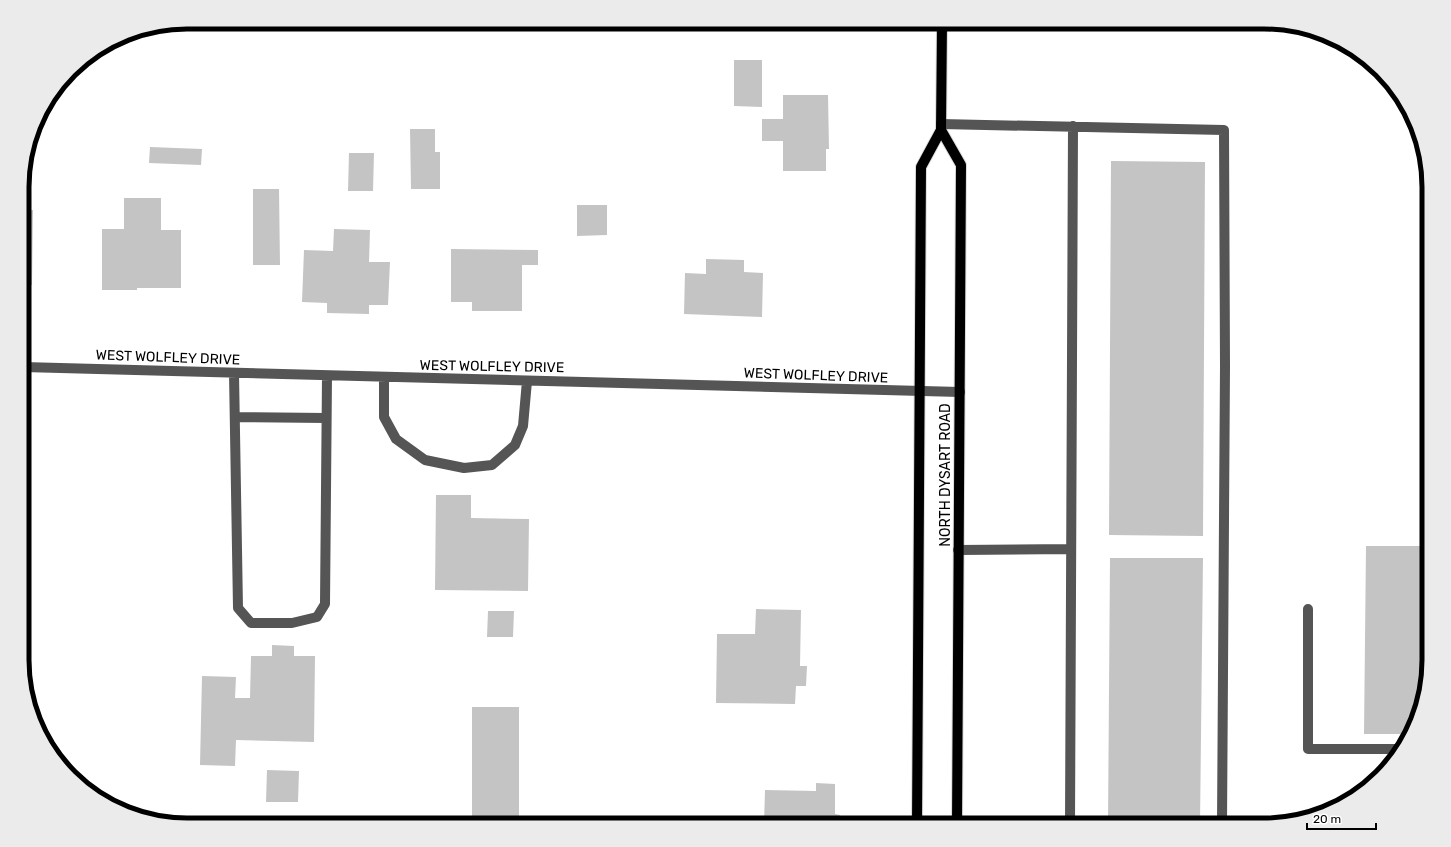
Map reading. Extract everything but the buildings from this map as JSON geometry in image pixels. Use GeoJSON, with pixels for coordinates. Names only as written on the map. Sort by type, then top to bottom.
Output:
{"type":"FeatureCollection","features":[{"type":"Feature","properties":{"kind":"main road","name":"NORTH DYSART ROAD"},"geometry":{"type":"LineString","coordinates":[[917,818],[921,167],[941,127],[942,29]]}},
{"type":"Feature","properties":{"kind":"main road","name":"NORTH DYSART ROAD"},"geometry":{"type":"LineString","coordinates":[[941,127],[961,165],[957,818]]}},
{"type":"Feature","properties":{"kind":"street"},"geometry":{"type":"LineString","coordinates":[[1070,818],[1074,126]]}},
{"type":"Feature","properties":{"kind":"street"},"geometry":{"type":"LineString","coordinates":[[941,127],[1074,126],[1224,130],[1225,374],[1222,818]]}},
{"type":"Feature","properties":{"kind":"street","name":"WEST WOLFLEY DRIVE"},"geometry":{"type":"LineString","coordinates":[[29,368],[960,392]]}},
{"type":"Feature","properties":{"kind":"street"},"geometry":{"type":"LineString","coordinates":[[234,373],[238,608],[252,622],[258,623],[292,623],[317,617],[325,604],[327,376]]}},
{"type":"Feature","properties":{"kind":"street"},"geometry":{"type":"LineString","coordinates":[[384,377],[384,417],[396,439],[425,460],[464,468],[492,465],[515,445],[523,426],[527,381]]}},
{"type":"Feature","properties":{"kind":"street"},"geometry":{"type":"LineString","coordinates":[[235,417],[326,418]]}},
{"type":"Feature","properties":{"kind":"street"},"geometry":{"type":"LineString","coordinates":[[958,550],[1071,549]]}},
{"type":"Feature","properties":{"kind":"street"},"geometry":{"type":"LineString","coordinates":[[1308,609],[1308,749],[1394,749]]}}]}
